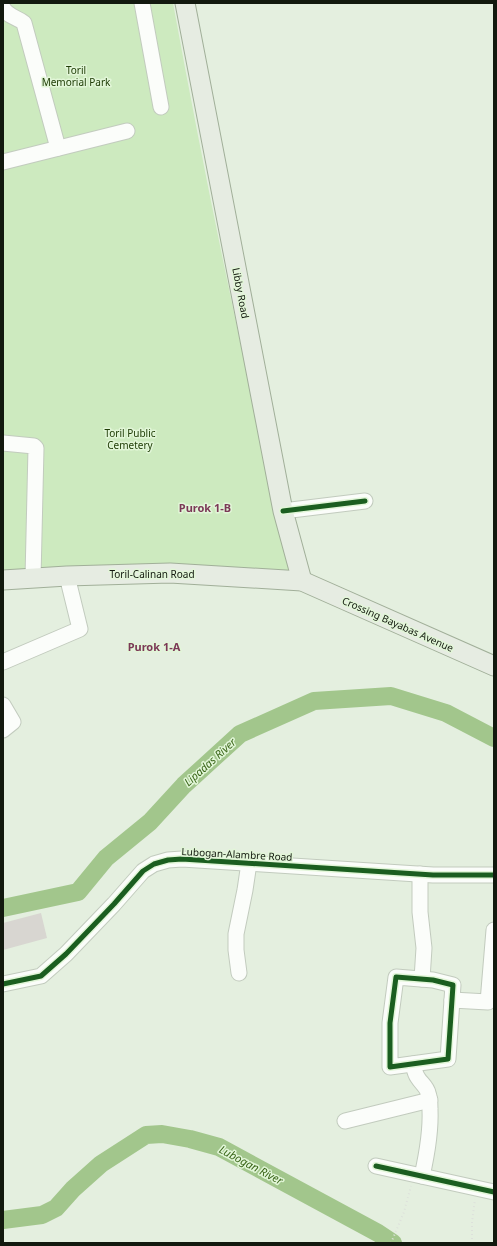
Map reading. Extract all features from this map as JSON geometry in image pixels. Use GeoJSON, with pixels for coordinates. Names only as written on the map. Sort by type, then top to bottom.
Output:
{"type":"FeatureCollection","features":[{"type":"Feature","properties":{"kind":"main road","name":"Libby Road"},"geometry":{"type":"LineString","coordinates":[[185,3],[283,511],[302,581]]}},
{"type":"Feature","properties":{"kind":"main road","name":"Toril-Calinan Road"},"geometry":{"type":"LineString","coordinates":[[3,580],[67,576],[170,573],[302,581]]}},
{"type":"Feature","properties":{"kind":"main road","name":"Crossing Bayabas Avenue"},"geometry":{"type":"LineString","coordinates":[[302,581],[494,666]]}},
{"type":"Feature","properties":{"kind":"street"},"geometry":{"type":"LineString","coordinates":[[142,3],[161,107]]}},
{"type":"Feature","properties":{"kind":"street"},"geometry":{"type":"LineString","coordinates":[[3,8],[8,15],[24,23],[58,148]]}},
{"type":"Feature","properties":{"kind":"street"},"geometry":{"type":"LineString","coordinates":[[3,162],[127,132]]}},
{"type":"Feature","properties":{"kind":"street"},"geometry":{"type":"LineString","coordinates":[[3,444],[34,446],[36,448],[33,578]]}},
{"type":"Feature","properties":{"kind":"street"},"geometry":{"type":"LineString","coordinates":[[283,511],[365,501]]}},
{"type":"Feature","properties":{"kind":"street"},"geometry":{"type":"LineString","coordinates":[[3,662],[80,629],[67,576]]}},
{"type":"Feature","properties":{"kind":"street"},"geometry":{"type":"LineString","coordinates":[[3,705],[13,722],[3,730]]}},
{"type":"Feature","properties":{"kind":"street","name":"Lubogan-Alambre Road"},"geometry":{"type":"LineString","coordinates":[[3,984],[41,976],[66,954],[143,871],[154,864],[168,860],[182,859],[420,874],[468,876],[494,875]]}},
{"type":"Feature","properties":{"kind":"street"},"geometry":{"type":"LineString","coordinates":[[239,973],[236,950],[236,934],[249,863]]}},
{"type":"Feature","properties":{"kind":"street"},"geometry":{"type":"LineString","coordinates":[[420,874],[420,912],[424,948],[422,979]]}},
{"type":"Feature","properties":{"kind":"street"},"geometry":{"type":"LineString","coordinates":[[452,1000],[488,1002],[494,930]]}},
{"type":"Feature","properties":{"kind":"street"},"geometry":{"type":"LineString","coordinates":[[396,977],[422,979],[453,985],[448,1059],[390,1067],[390,1023],[396,977]]}},
{"type":"Feature","properties":{"kind":"street"},"geometry":{"type":"LineString","coordinates":[[413,1064],[416,1074],[426,1088],[430,1100],[429,1139],[418,1175]]}},
{"type":"Feature","properties":{"kind":"street"},"geometry":{"type":"LineString","coordinates":[[345,1121],[430,1100]]}},
{"type":"Feature","properties":{"kind":"street"},"geometry":{"type":"LineString","coordinates":[[376,1166],[494,1192]]}},
{"type":"Feature","properties":{"kind":"path"},"geometry":{"type":"LineString","coordinates":[[391,1243],[418,1175]]}},
{"type":"Feature","properties":{"kind":"path"},"geometry":{"type":"LineString","coordinates":[[472,1243],[473,1208],[477,1188]]}},
{"type":"Feature","properties":{"kind":"green space","name":"Toril Public Cemetery"},"geometry":{"type":"Polygon","coordinates":[[[3,3],[173,3],[229,290],[293,577],[3,572],[3,3]]]}},
{"type":"Feature","properties":{"kind":"building"},"geometry":{"type":"Polygon","coordinates":[[[41,913],[47,938],[3,950],[3,923],[41,913]]]}},
{"type":"Feature","properties":{"kind":"waterway","name":"Lipadas River"},"geometry":{"type":"LineString","coordinates":[[3,908],[78,892],[106,858],[150,822],[184,785],[240,734],[314,701],[391,696],[446,713],[494,738]]}},
{"type":"Feature","properties":{"kind":"waterway","name":"Lubogan River"},"geometry":{"type":"LineString","coordinates":[[3,1220],[42,1215],[56,1208],[73,1189],[101,1164],[146,1135],[162,1134],[190,1139],[219,1147],[378,1233],[393,1243]]}},
{"type":"Feature","properties":{"kind":"cycle path"},"geometry":{"type":"LineString","coordinates":[[283,511],[365,501]]}},
{"type":"Feature","properties":{"kind":"cycle path"},"geometry":{"type":"LineString","coordinates":[[3,984],[41,976],[66,954],[143,871],[154,864],[168,860],[182,859],[433,875],[494,875]]}},
{"type":"Feature","properties":{"kind":"cycle path"},"geometry":{"type":"LineString","coordinates":[[396,977],[433,980],[453,985],[448,1059],[390,1067],[390,1023],[396,977]]}},
{"type":"Feature","properties":{"kind":"cycle path"},"geometry":{"type":"LineString","coordinates":[[376,1166],[494,1192]]}},
{"type":"Feature","properties":{"kind":"district","name":"Purok 1-B"},"geometry":{"type":"Point","coordinates":[205,508]}},
{"type":"Feature","properties":{"kind":"district","name":"Purok 1-A"},"geometry":{"type":"Point","coordinates":[154,647]}},
{"type":"Feature","properties":{"kind":"park label","name":"Toril Memorial Park"},"geometry":{"type":"Point","coordinates":[76,76]}}]}
